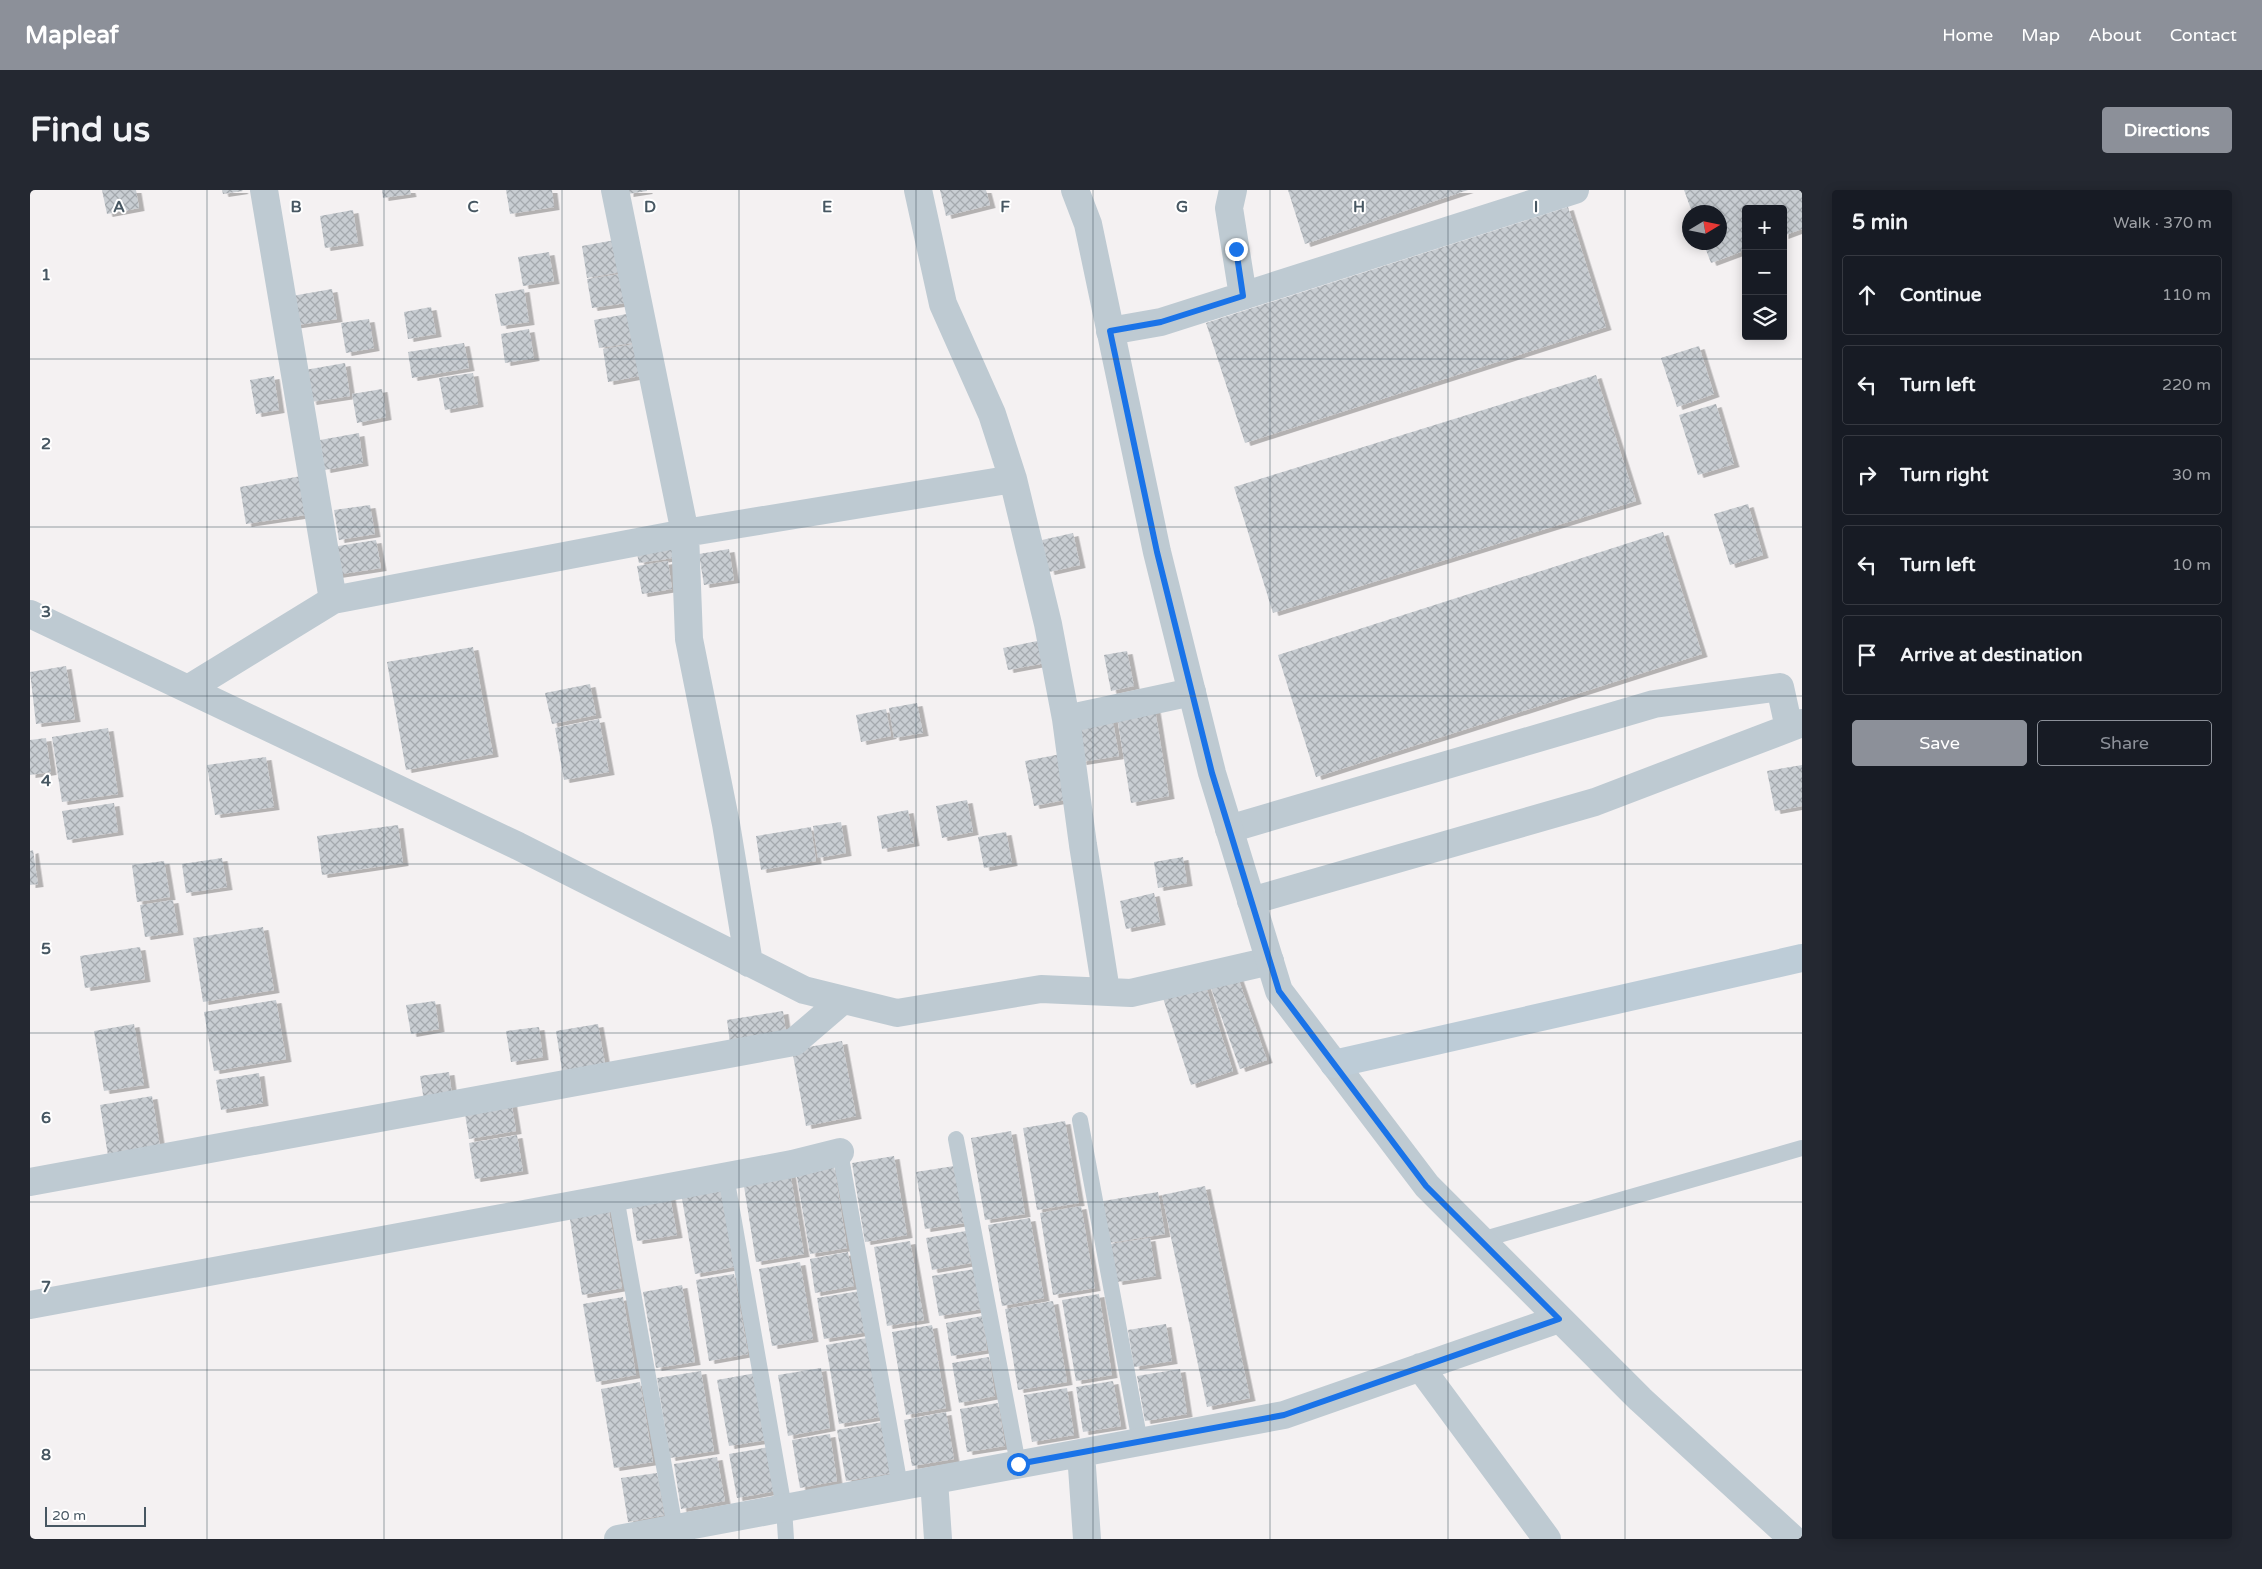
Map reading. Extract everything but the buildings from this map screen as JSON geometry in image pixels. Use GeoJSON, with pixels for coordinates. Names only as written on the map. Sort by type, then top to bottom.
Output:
{"type":"FeatureCollection","features":[{"type":"Feature","properties":{"kind":"main road"},"geometry":{"type":"LineString","coordinates":[[1334,1064],[1802,958]]}},
{"type":"Feature","properties":{"kind":"street"},"geometry":{"type":"LineString","coordinates":[[264,190],[333,600]]}},
{"type":"Feature","properties":{"kind":"street"},"geometry":{"type":"LineString","coordinates":[[615,190],[685,533],[689,639],[726,824],[749,963]]}},
{"type":"Feature","properties":{"kind":"street"},"geometry":{"type":"LineString","coordinates":[[918,190],[943,304],[992,414],[1013,479],[1048,624],[1066,719],[1106,992]]}},
{"type":"Feature","properties":{"kind":"street"},"geometry":{"type":"LineString","coordinates":[[1075,190],[1088,224],[1157,552],[1212,773],[1279,991],[1426,1186],[1640,1399],[1793,1539]]}},
{"type":"Feature","properties":{"kind":"street"},"geometry":{"type":"LineString","coordinates":[[1233,190],[1229,208],[1243,296]]}},
{"type":"Feature","properties":{"kind":"street"},"geometry":{"type":"LineString","coordinates":[[1110,331],[1161,322],[1575,190]]}},
{"type":"Feature","properties":{"kind":"street"},"geometry":{"type":"LineString","coordinates":[[188,689],[333,600],[685,533],[1013,479]]}},
{"type":"Feature","properties":{"kind":"street"},"geometry":{"type":"LineString","coordinates":[[30,614],[518,846],[804,990],[897,1013],[1041,989],[1131,993],[1270,961]]}},
{"type":"Feature","properties":{"kind":"street"},"geometry":{"type":"LineString","coordinates":[[1229,830],[1654,704],[1780,687],[1795,726],[1595,802],[1251,902]]}},
{"type":"Feature","properties":{"kind":"street"},"geometry":{"type":"LineString","coordinates":[[1066,719],[1192,692]]}},
{"type":"Feature","properties":{"kind":"street"},"geometry":{"type":"LineString","coordinates":[[30,1182],[794,1042],[844,1000]]}},
{"type":"Feature","properties":{"kind":"street"},"geometry":{"type":"LineString","coordinates":[[30,1305],[792,1164],[840,1152]]}},
{"type":"Feature","properties":{"kind":"street"},"geometry":{"type":"LineString","coordinates":[[618,1539],[1284,1415],[1559,1319]]}},
{"type":"Feature","properties":{"kind":"street"},"geometry":{"type":"LineString","coordinates":[[1420,1367],[1547,1539]]}},
{"type":"Feature","properties":{"kind":"street"},"geometry":{"type":"LineString","coordinates":[[1081,1453],[1087,1539]]}},
{"type":"Feature","properties":{"kind":"street"},"geometry":{"type":"LineString","coordinates":[[934,1480],[938,1539]]}},
{"type":"Feature","properties":{"kind":"lane"},"geometry":{"type":"LineString","coordinates":[[1080,1120],[1140,1442]]}},
{"type":"Feature","properties":{"kind":"lane"},"geometry":{"type":"LineString","coordinates":[[956,1139],[1018,1464]]}},
{"type":"Feature","properties":{"kind":"lane"},"geometry":{"type":"LineString","coordinates":[[1481,1240],[1802,1148]]}},
{"type":"Feature","properties":{"kind":"lane"},"geometry":{"type":"LineString","coordinates":[[840,1152],[900,1486]]}},
{"type":"Feature","properties":{"kind":"lane"},"geometry":{"type":"LineString","coordinates":[[726,1176],[784,1508],[786,1539]]}},
{"type":"Feature","properties":{"kind":"lane"},"geometry":{"type":"LineString","coordinates":[[616,1197],[675,1528]]}},
{"type":"Feature","properties":{"kind":"route"},"geometry":{"type":"LineString","coordinates":[[1018,1464],[1284,1415],[1559,1319],[1426,1186],[1279,991],[1212,773],[1157,552],[1110,331],[1161,322],[1243,296],[1236,249]]}}]}
